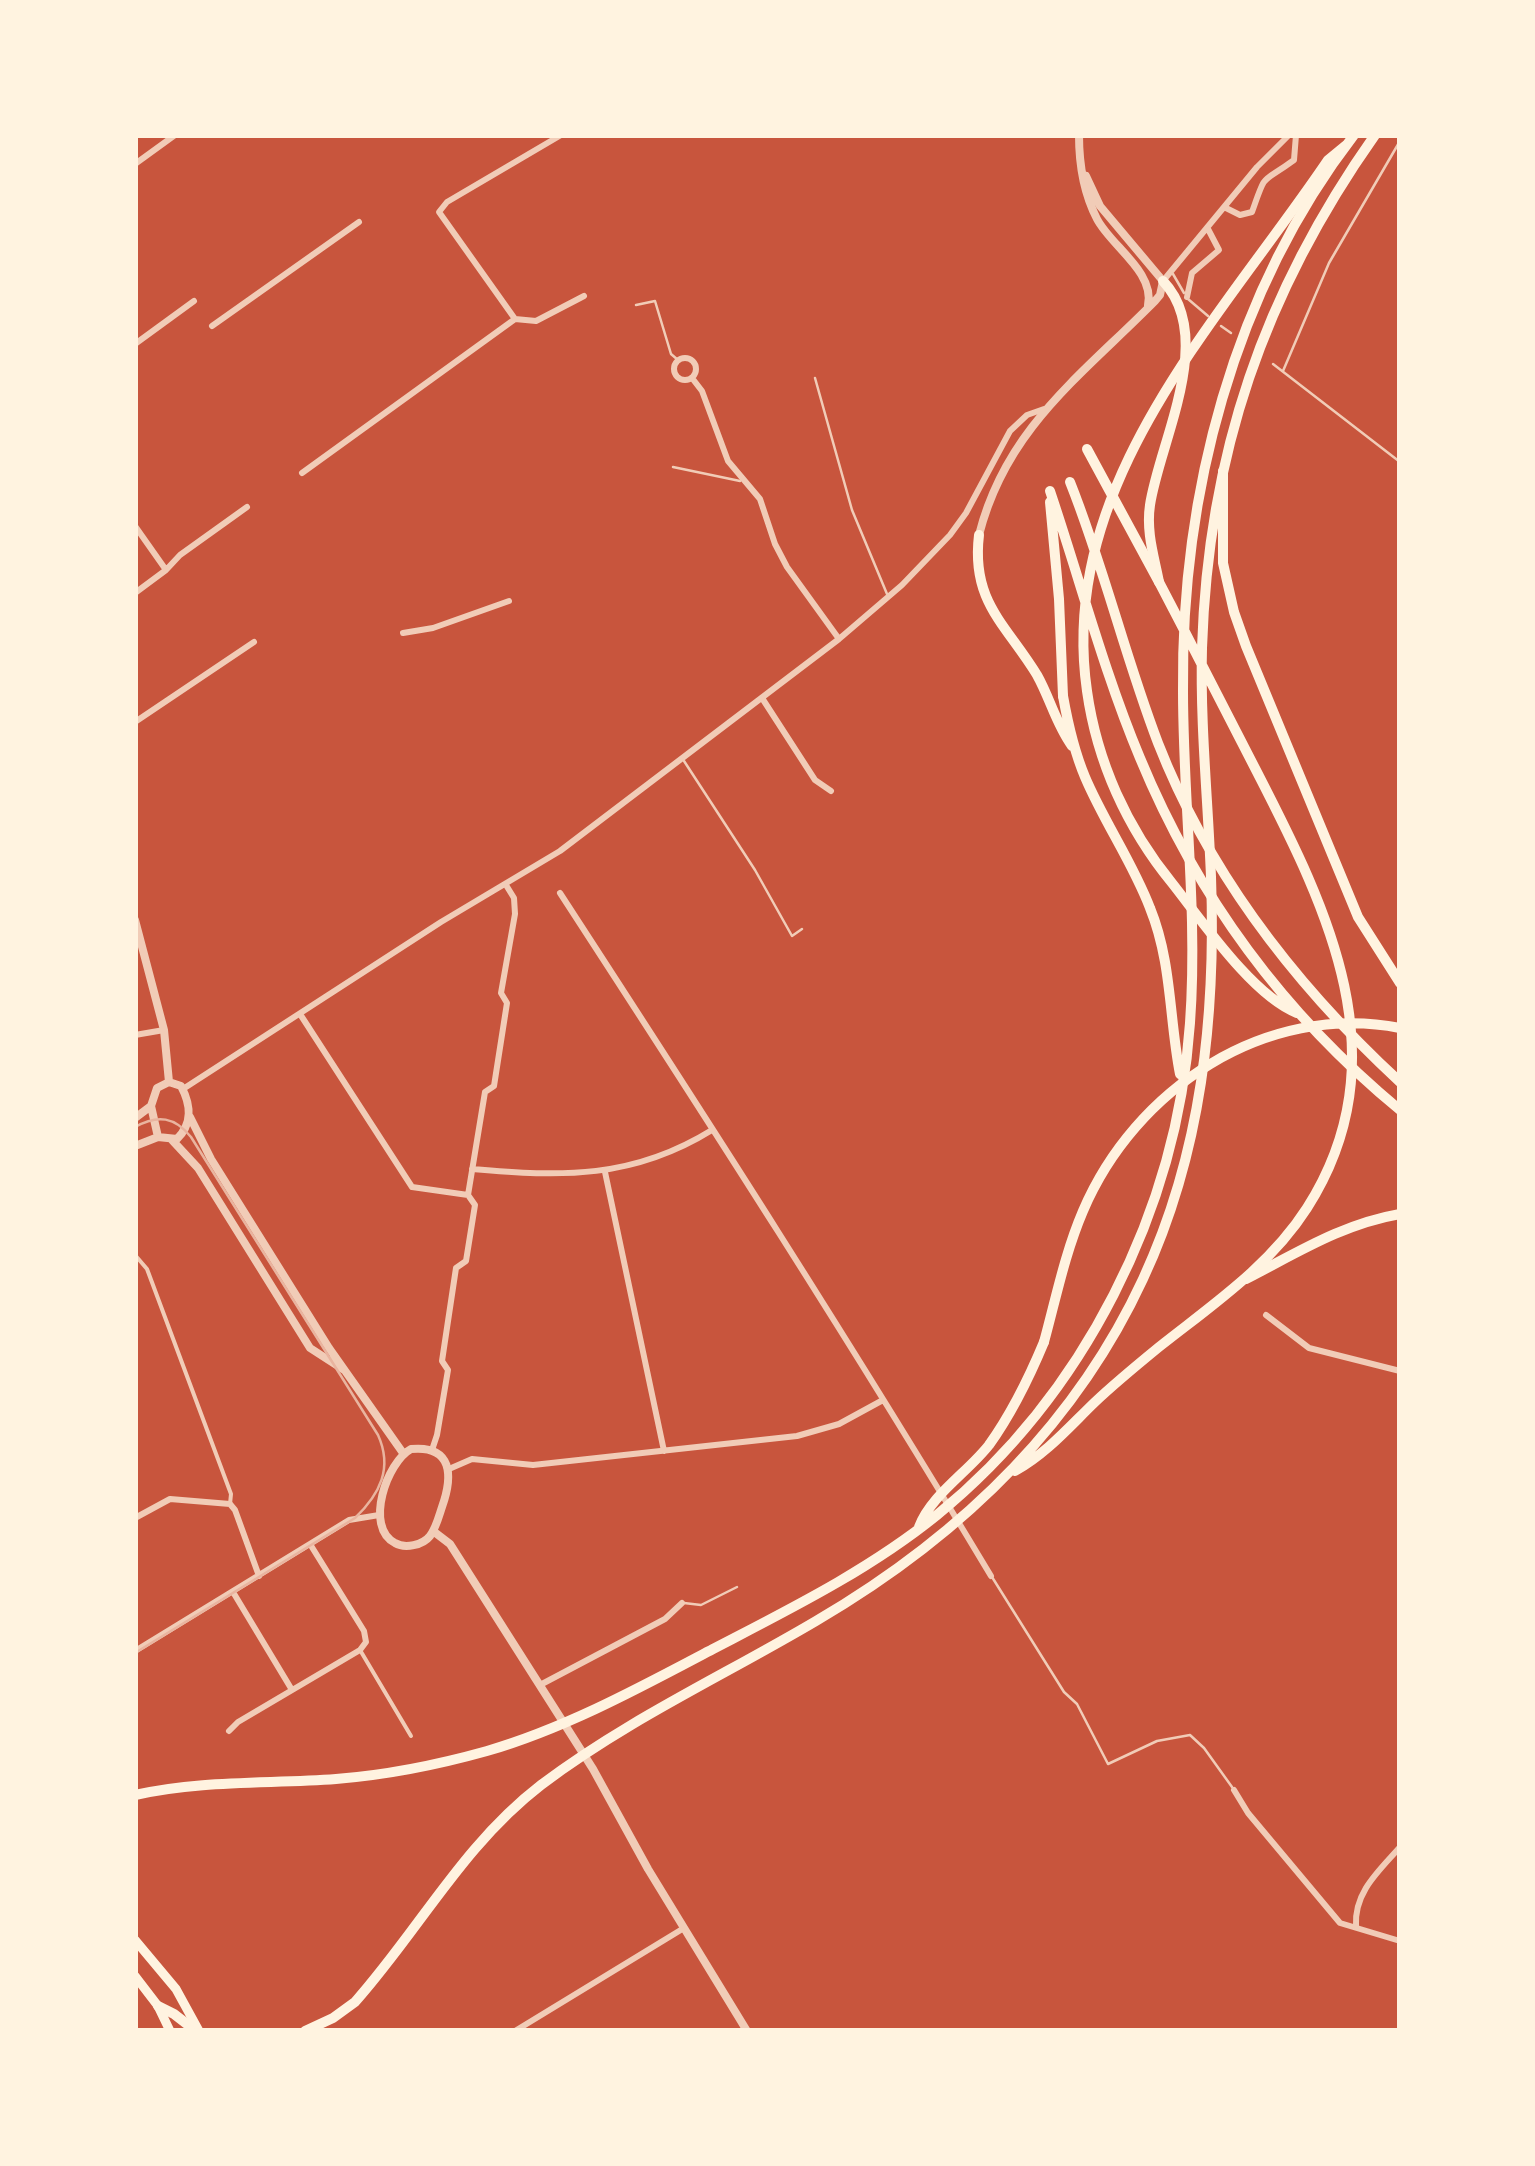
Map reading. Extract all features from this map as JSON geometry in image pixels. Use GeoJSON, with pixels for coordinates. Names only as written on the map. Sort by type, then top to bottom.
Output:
{"type":"FeatureCollection","features":[{"type":"Feature","properties":{"kind":"highway"},"geometry":{"type":"LineString","coordinates":[[135,1795],[198,1785],[374,1776],[438,1764],[556,1726],[764,1624],[850,1574],[919,1528],[995,1462],[1040,1410],[1078,1356],[1147,1225],[1167,1166],[1183,1090],[1190,1022],[1192,924],[1182,698],[1185,582],[1204,463],[1234,366],[1278,259],[1354,135]]}},
{"type":"Feature","properties":{"kind":"highway"},"geometry":{"type":"LineString","coordinates":[[305,2031],[355,2002],[464,1858],[536,1788],[657,1707],[812,1624],[935,1542],[1010,1474],[1094,1367],[1144,1278],[1167,1222],[1199,1106],[1207,1050],[1210,992],[1204,618],[1213,518],[1222,470],[1246,385],[1289,278],[1338,187],[1375,135]]}},
{"type":"Feature","properties":{"kind":"highway"},"geometry":{"type":"LineString","coordinates":[[1297,1013],[1276,1004],[1260,988],[1144,847],[1107,772],[1089,710],[1083,656],[1084,616],[1086,586],[1105,510],[1150,417],[1328,160],[1345,146]]}},
{"type":"Feature","properties":{"kind":"highway"},"geometry":{"type":"LineString","coordinates":[[1159,582],[1150,544],[1150,502],[1179,406],[1184,344],[1178,306],[1167,277]]}},
{"type":"Feature","properties":{"kind":"highway"},"geometry":{"type":"LineString","coordinates":[[1010,1474],[1039,1458],[1119,1380],[1246,1279],[1270,1255],[1308,1208],[1325,1176],[1340,1138],[1353,1060],[1344,977],[1308,878],[1159,582],[1087,449]]}},
{"type":"Feature","properties":{"kind":"highway"},"geometry":{"type":"LineString","coordinates":[[1222,470],[1223,563],[1246,646],[1347,892],[1369,938],[1400,983]]}},
{"type":"Feature","properties":{"kind":"highway"},"geometry":{"type":"LineString","coordinates":[[1070,482],[1158,744],[1205,843],[1260,929],[1298,979],[1343,1029],[1400,1082]]}},
{"type":"Feature","properties":{"kind":"highway"},"geometry":{"type":"LineString","coordinates":[[1183,1090],[1174,1045],[1168,972],[1152,911],[1076,751],[1064,696],[1050,491],[1108,673],[1158,801],[1212,900],[1297,1013],[1400,1110]]}},
{"type":"Feature","properties":{"kind":"highway"},"geometry":{"type":"LineString","coordinates":[[978,535],[977,564],[990,610],[1034,671],[1061,729],[1076,751]]}},
{"type":"Feature","properties":{"kind":"highway"},"geometry":{"type":"LineString","coordinates":[[919,1528],[925,1511],[989,1444],[1015,1403],[1044,1342],[1072,1239],[1108,1163],[1162,1098],[1206,1067],[1252,1043],[1292,1030],[1332,1023],[1400,1028]]}},
{"type":"Feature","properties":{"kind":"highway"},"geometry":{"type":"LineString","coordinates":[[1246,1279],[1331,1234],[1400,1214]]}},
{"type":"Feature","properties":{"kind":"highway"},"geometry":{"type":"LineString","coordinates":[[158,2006],[198,2031]]}},
{"type":"Feature","properties":{"kind":"main road"},"geometry":{"type":"LineString","coordinates":[[135,1940],[176,1989],[198,2031]]}},
{"type":"Feature","properties":{"kind":"main road"},"geometry":{"type":"LineString","coordinates":[[135,1976],[158,2006],[170,2031]]}},
{"type":"Feature","properties":{"kind":"street"},"geometry":{"type":"LineString","coordinates":[[135,164],[175,135]]}},
{"type":"Feature","properties":{"kind":"street"},"geometry":{"type":"LineString","coordinates":[[515,319],[440,216],[440,208],[562,135]]}},
{"type":"Feature","properties":{"kind":"street"},"geometry":{"type":"LineString","coordinates":[[1079,135],[1080,170],[1097,218],[1144,278],[1149,294],[1146,310]]}},
{"type":"Feature","properties":{"kind":"street"},"geometry":{"type":"LineString","coordinates":[[978,535],[1000,475],[1022,436],[1044,409],[1146,310],[1160,294],[1167,277],[1257,167],[1292,135]]}},
{"type":"Feature","properties":{"kind":"street"},"geometry":{"type":"LineString","coordinates":[[1224,208],[1240,215],[1252,212],[1265,177],[1294,160],[1292,135]]}},
{"type":"Feature","properties":{"kind":"street"},"geometry":{"type":"LineString","coordinates":[[1079,148],[1088,182],[1100,206],[1167,277]]}},
{"type":"Feature","properties":{"kind":"street"},"geometry":{"type":"LineString","coordinates":[[1270,154],[1275,171]]}},
{"type":"Feature","properties":{"kind":"street"},"geometry":{"type":"LineString","coordinates":[[1257,167],[1265,177]]}},
{"type":"Feature","properties":{"kind":"street"},"geometry":{"type":"LineString","coordinates":[[212,326],[359,222]]}},
{"type":"Feature","properties":{"kind":"street"},"geometry":{"type":"LineString","coordinates":[[1187,298],[1192,273],[1218,250],[1208,229]]}},
{"type":"Feature","properties":{"kind":"street"},"geometry":{"type":"LineString","coordinates":[[1144,278],[1167,277]]}},
{"type":"Feature","properties":{"kind":"street"},"geometry":{"type":"LineString","coordinates":[[302,473],[515,319],[536,320],[584,296]]}},
{"type":"Feature","properties":{"kind":"street"},"geometry":{"type":"LineString","coordinates":[[135,344],[194,301]]}},
{"type":"Feature","properties":{"kind":"street"},"geometry":{"type":"LineString","coordinates":[[686,358],[695,364],[692,378],[683,380],[675,376],[678,360],[686,358]]}},
{"type":"Feature","properties":{"kind":"street"},"geometry":{"type":"LineString","coordinates":[[692,378],[702,390],[728,461],[760,499],[787,566],[839,639]]}},
{"type":"Feature","properties":{"kind":"street"},"geometry":{"type":"LineString","coordinates":[[183,1089],[440,922],[560,851],[839,639],[950,535],[1010,431],[1027,415],[1044,409]]}},
{"type":"Feature","properties":{"kind":"street"},"geometry":{"type":"LineString","coordinates":[[135,593],[247,507]]}},
{"type":"Feature","properties":{"kind":"street"},"geometry":{"type":"LineString","coordinates":[[135,526],[166,570]]}},
{"type":"Feature","properties":{"kind":"street"},"geometry":{"type":"LineString","coordinates":[[403,633],[433,628],[509,601]]}},
{"type":"Feature","properties":{"kind":"street"},"geometry":{"type":"LineString","coordinates":[[135,722],[254,642]]}},
{"type":"Feature","properties":{"kind":"street"},"geometry":{"type":"LineString","coordinates":[[762,698],[814,780],[831,792]]}},
{"type":"Feature","properties":{"kind":"street"},"geometry":{"type":"LineString","coordinates":[[432,1450],[448,1370],[442,1362],[456,1268],[466,1261],[474,1208],[468,1195],[472,1169],[485,1092],[494,1086],[507,1003],[501,994],[515,905],[506,885]]}},
{"type":"Feature","properties":{"kind":"street"},"geometry":{"type":"LineString","coordinates":[[560,893],[897,1417],[991,1576]]}},
{"type":"Feature","properties":{"kind":"street"},"geometry":{"type":"LineString","coordinates":[[135,920],[164,1030],[169,1082]]}},
{"type":"Feature","properties":{"kind":"street"},"geometry":{"type":"LineString","coordinates":[[300,1014],[412,1187],[468,1195]]}},
{"type":"Feature","properties":{"kind":"street"},"geometry":{"type":"LineString","coordinates":[[135,1036],[164,1030]]}},
{"type":"Feature","properties":{"kind":"street"},"geometry":{"type":"LineString","coordinates":[[169,1082],[183,1089],[190,1117],[210,1159],[382,1427],[403,1453]]}},
{"type":"Feature","properties":{"kind":"street"},"geometry":{"type":"LineString","coordinates":[[158,1137],[151,1106],[157,1088],[169,1082]]}},
{"type":"Feature","properties":{"kind":"street"},"geometry":{"type":"LineString","coordinates":[[135,1118],[151,1106]]}},
{"type":"Feature","properties":{"kind":"street"},"geometry":{"type":"LineString","coordinates":[[172,1140],[185,1130],[190,1117]]}},
{"type":"Feature","properties":{"kind":"street"},"geometry":{"type":"LineString","coordinates":[[472,1169],[551,1175],[606,1172],[647,1162],[712,1130]]}},
{"type":"Feature","properties":{"kind":"street"},"geometry":{"type":"LineString","coordinates":[[135,1146],[158,1137],[172,1140],[198,1168],[310,1348],[346,1371]]}},
{"type":"Feature","properties":{"kind":"street"},"geometry":{"type":"LineString","coordinates":[[606,1172],[664,1451]]}},
{"type":"Feature","properties":{"kind":"street"},"geometry":{"type":"LineString","coordinates":[[135,1254],[147,1269],[258,1576]]}},
{"type":"Feature","properties":{"kind":"street"},"geometry":{"type":"LineString","coordinates":[[1266,1315],[1309,1348],[1400,1371]]}},
{"type":"Feature","properties":{"kind":"street"},"geometry":{"type":"LineString","coordinates":[[449,1469],[472,1459],[533,1465],[797,1436],[840,1424],[883,1400]]}},
{"type":"Feature","properties":{"kind":"street"},"geometry":{"type":"LineString","coordinates":[[410,1450],[432,1450],[449,1469],[450,1482],[433,1531],[427,1540],[416,1545],[398,1545],[384,1533],[379,1514],[394,1466],[410,1450]]}},
{"type":"Feature","properties":{"kind":"street"},"geometry":{"type":"LineString","coordinates":[[135,1518],[170,1500],[230,1504]]}},
{"type":"Feature","properties":{"kind":"street"},"geometry":{"type":"LineString","coordinates":[[135,1651],[349,1520],[379,1514]]}},
{"type":"Feature","properties":{"kind":"street"},"geometry":{"type":"LineString","coordinates":[[433,1531],[450,1544],[556,1710],[747,2031]]}},
{"type":"Feature","properties":{"kind":"street"},"geometry":{"type":"LineString","coordinates":[[229,1732],[238,1722],[360,1650],[366,1642],[364,1631],[310,1544]]}},
{"type":"Feature","properties":{"kind":"street"},"geometry":{"type":"LineString","coordinates":[[234,1592],[292,1690]]}},
{"type":"Feature","properties":{"kind":"street"},"geometry":{"type":"LineString","coordinates":[[540,1685],[665,1619],[682,1602]]}},
{"type":"Feature","properties":{"kind":"street"},"geometry":{"type":"LineString","coordinates":[[360,1650],[410,1736]]}},
{"type":"Feature","properties":{"kind":"street"},"geometry":{"type":"LineString","coordinates":[[1234,1790],[1248,1813],[1340,1923],[1400,1941]]}},
{"type":"Feature","properties":{"kind":"street"},"geometry":{"type":"LineString","coordinates":[[1356,1926],[1358,1900],[1400,1847]]}},
{"type":"Feature","properties":{"kind":"street"},"geometry":{"type":"LineString","coordinates":[[515,2031],[684,1928]]}},
{"type":"Feature","properties":{"kind":"lane"},"geometry":{"type":"LineString","coordinates":[[1283,371],[1330,263],[1400,141]]}},
{"type":"Feature","properties":{"kind":"lane"},"geometry":{"type":"LineString","coordinates":[[1167,277],[1232,333]]}},
{"type":"Feature","properties":{"kind":"lane"},"geometry":{"type":"LineString","coordinates":[[636,305],[655,301],[671,354],[678,360]]}},
{"type":"Feature","properties":{"kind":"lane"},"geometry":{"type":"LineString","coordinates":[[1273,364],[1400,462]]}},
{"type":"Feature","properties":{"kind":"lane"},"geometry":{"type":"LineString","coordinates":[[816,378],[852,510],[888,596]]}},
{"type":"Feature","properties":{"kind":"lane"},"geometry":{"type":"LineString","coordinates":[[673,467],[748,482]]}},
{"type":"Feature","properties":{"kind":"lane"},"geometry":{"type":"LineString","coordinates":[[683,760],[755,870],[792,936],[802,930]]}},
{"type":"Feature","properties":{"kind":"lane"},"geometry":{"type":"LineString","coordinates":[[991,1576],[1064,1692],[1077,1704],[1108,1764],[1157,1741],[1190,1735],[1234,1790]]}},
{"type":"Feature","properties":{"kind":"lane"},"geometry":{"type":"LineString","coordinates":[[682,1602],[701,1605],[737,1588]]}},
{"type":"Feature","properties":{"kind":"tram line"},"geometry":{"type":"LineString","coordinates":[[135,1127],[151,1120],[166,1120],[179,1125],[191,1137],[378,1435],[384,1459],[382,1480],[355,1518],[135,1653]]}}]}
